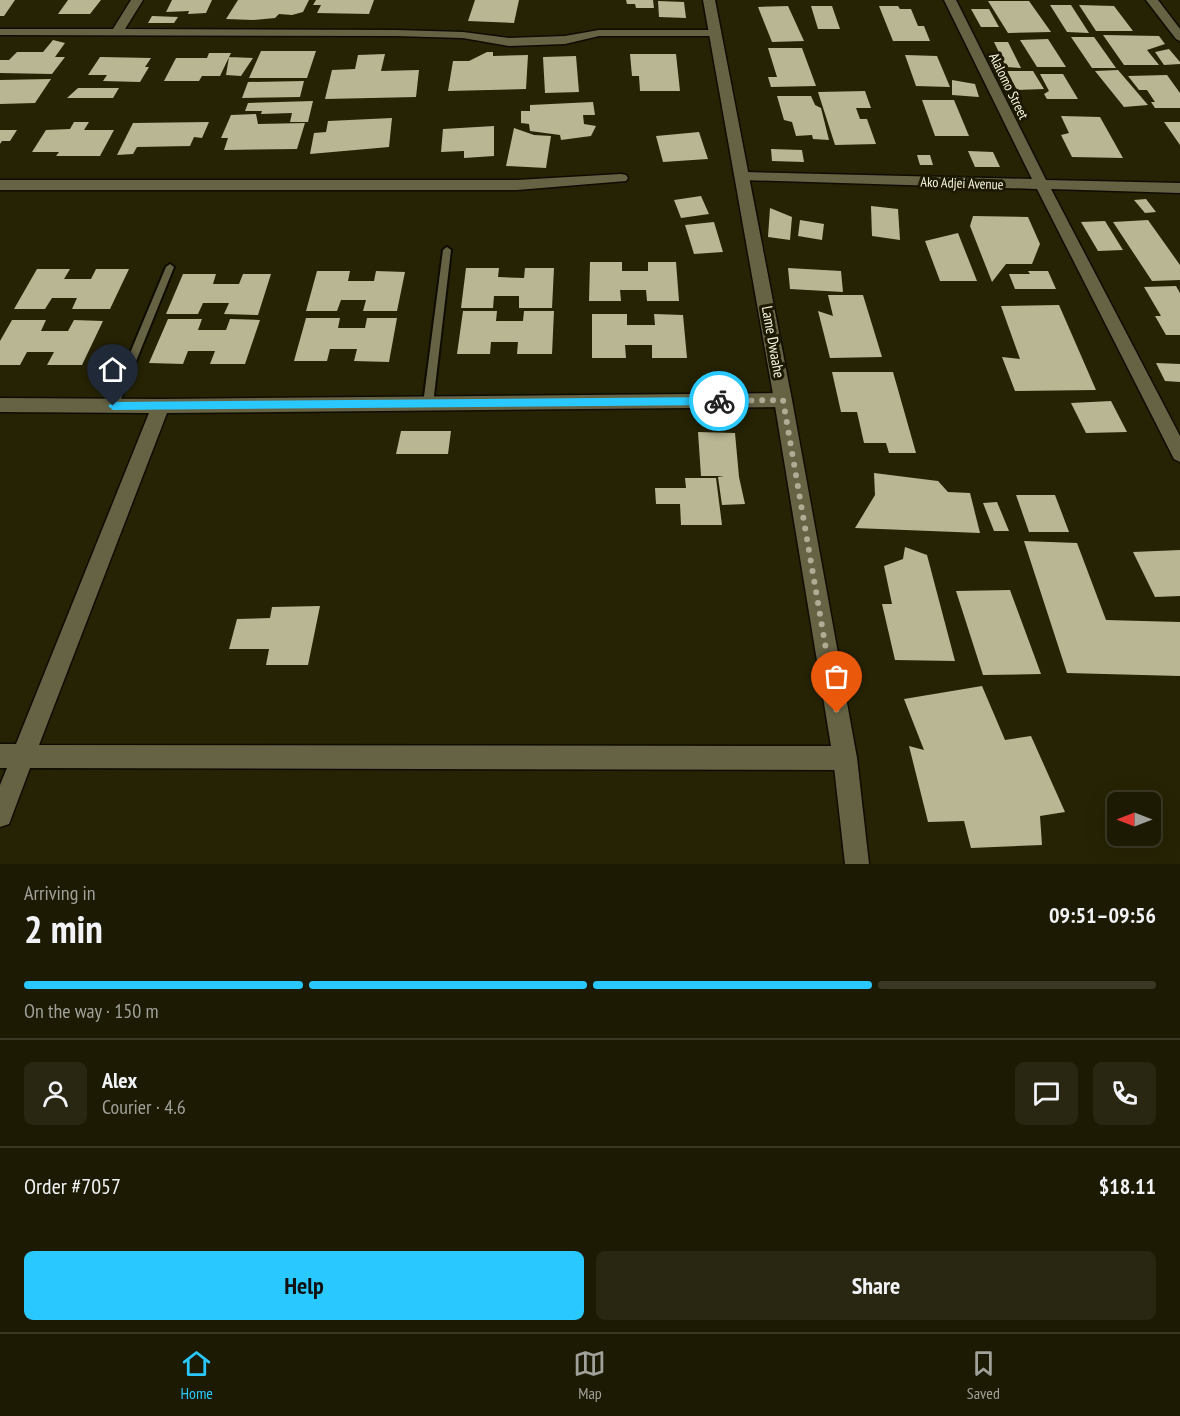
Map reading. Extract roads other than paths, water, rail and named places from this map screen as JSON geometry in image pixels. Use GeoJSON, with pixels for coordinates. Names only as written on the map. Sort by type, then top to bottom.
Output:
{"type":"FeatureCollection","features":[{"type":"Feature","properties":{"kind":"street"},"geometry":{"type":"LineString","coordinates":[[117,32],[137,0]]}},
{"type":"Feature","properties":{"kind":"street","name":"Lame Dwaahe"},"geometry":{"type":"LineString","coordinates":[[709,0],[743,176],[845,758],[857,864]]}},
{"type":"Feature","properties":{"kind":"street","name":"Alalomo Street"},"geometry":{"type":"LineString","coordinates":[[950,0],[1180,454]]}},
{"type":"Feature","properties":{"kind":"street"},"geometry":{"type":"LineString","coordinates":[[1152,0],[1180,37]]}},
{"type":"Feature","properties":{"kind":"street"},"geometry":{"type":"LineString","coordinates":[[0,32],[396,33],[463,35],[509,42],[565,40],[599,33],[714,33]]}},
{"type":"Feature","properties":{"kind":"street","name":"Ako Adjei Avenue"},"geometry":{"type":"LineString","coordinates":[[743,176],[1180,188]]}},
{"type":"Feature","properties":{"kind":"street"},"geometry":{"type":"LineString","coordinates":[[0,185],[517,185],[621,178]]}},
{"type":"Feature","properties":{"kind":"street"},"geometry":{"type":"LineString","coordinates":[[0,405],[161,406],[783,400]]}},
{"type":"Feature","properties":{"kind":"street"},"geometry":{"type":"LineString","coordinates":[[0,815],[12,756],[161,406]]}},
{"type":"Feature","properties":{"kind":"street"},"geometry":{"type":"LineString","coordinates":[[12,756],[845,758]]}},
{"type":"Feature","properties":{"kind":"lane"},"geometry":{"type":"LineString","coordinates":[[428,404],[447,250]]}},
{"type":"Feature","properties":{"kind":"lane"},"geometry":{"type":"LineString","coordinates":[[113,406],[170,267]]}}]}
